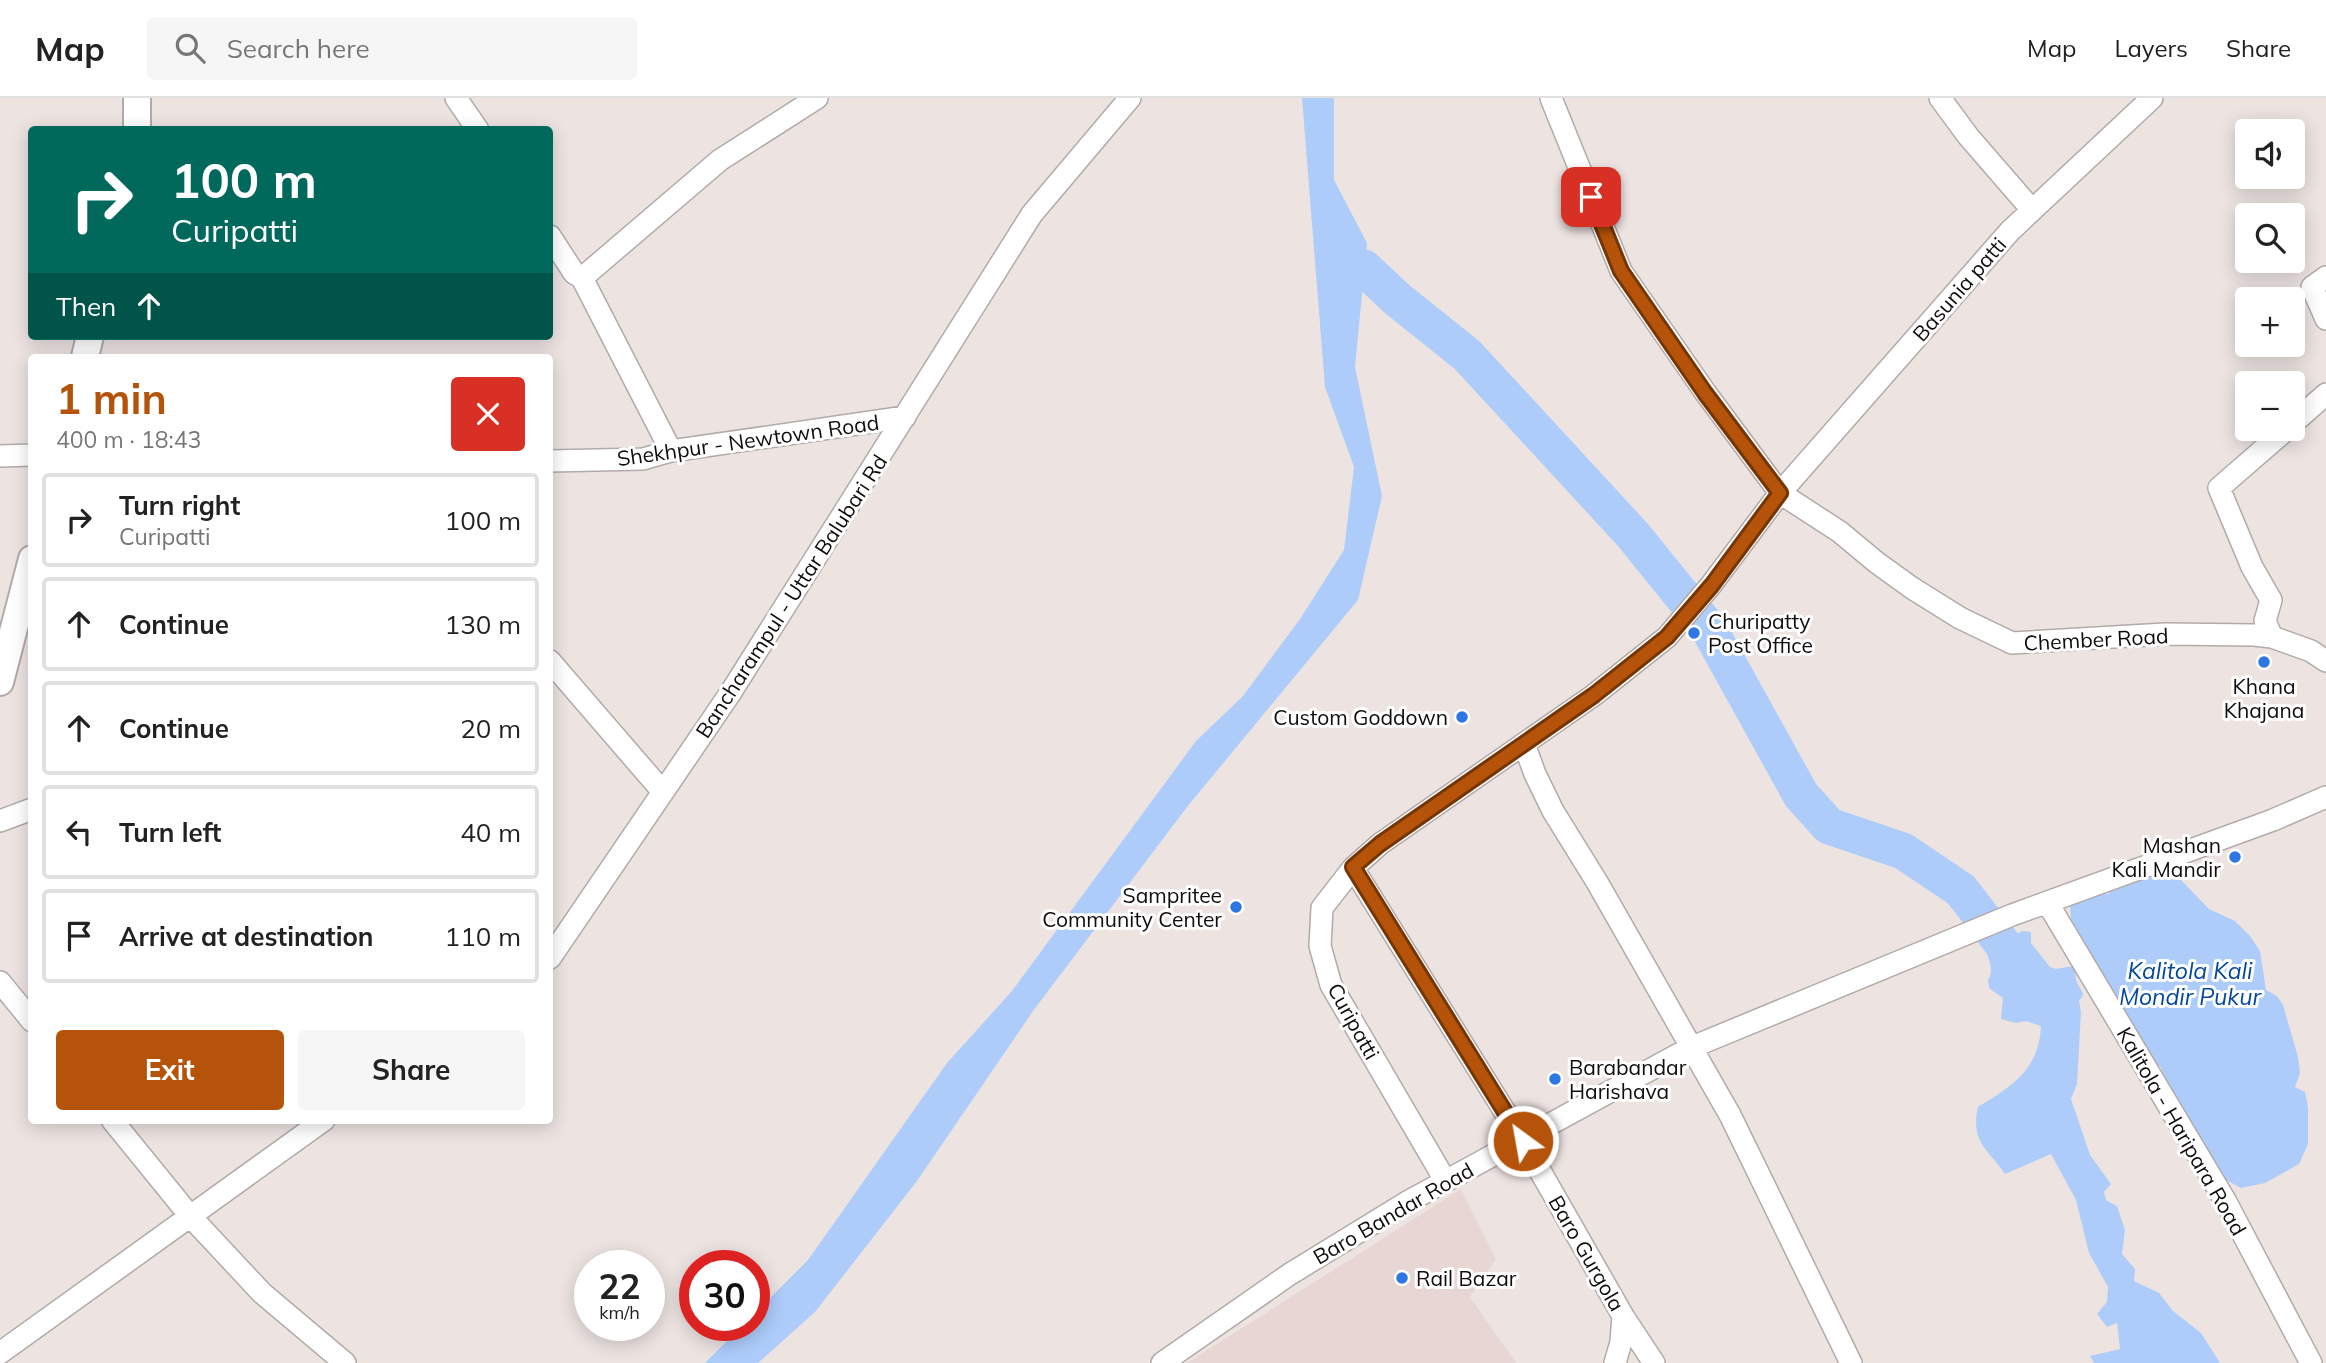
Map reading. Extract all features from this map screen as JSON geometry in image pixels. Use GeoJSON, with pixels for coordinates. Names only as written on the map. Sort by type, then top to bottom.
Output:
{"type":"FeatureCollection","features":[{"type":"Feature","properties":{"kind":"main road"},"geometry":{"type":"LineString","coordinates":[[138,126],[141,99]]}},
{"type":"Feature","properties":{"kind":"main road"},"geometry":{"type":"LineString","coordinates":[[0,682],[28,574]]}},
{"type":"Feature","properties":{"kind":"street"},"geometry":{"type":"LineString","coordinates":[[456,98],[475,126]]}},
{"type":"Feature","properties":{"kind":"street"},"geometry":{"type":"LineString","coordinates":[[582,278],[720,160],[817,98]]}},
{"type":"Feature","properties":{"kind":"street","name":"Bancharampul - Uttar Balubari Rd"},"geometry":{"type":"LineString","coordinates":[[553,954],[730,692],[1032,214],[1130,98]]}},
{"type":"Feature","properties":{"kind":"street"},"geometry":{"type":"LineString","coordinates":[[1551,98],[1621,271],[1705,393],[1780,493]]}},
{"type":"Feature","properties":{"kind":"street"},"geometry":{"type":"LineString","coordinates":[[1940,98],[1968,136],[2032,211]]}},
{"type":"Feature","properties":{"kind":"street","name":"Basunia patti"},"geometry":{"type":"LineString","coordinates":[[1712,585],[1780,493],[2010,231],[2152,98]]}},
{"type":"Feature","properties":{"kind":"street"},"geometry":{"type":"LineString","coordinates":[[553,241],[574,273],[582,278],[671,452]]}},
{"type":"Feature","properties":{"kind":"street"},"geometry":{"type":"LineString","coordinates":[[2326,276],[2312,287],[2326,319]]}},
{"type":"Feature","properties":{"kind":"street"},"geometry":{"type":"LineString","coordinates":[[2305,413],[2326,394]]}},
{"type":"Feature","properties":{"kind":"street","name":"Shekhpur - Newtown Road"},"geometry":{"type":"LineString","coordinates":[[553,461],[643,459],[671,452],[905,417]]}},
{"type":"Feature","properties":{"kind":"street"},"geometry":{"type":"LineString","coordinates":[[2272,637],[2265,621],[2271,600],[2252,567],[2219,488],[2273,441]]}},
{"type":"Feature","properties":{"kind":"street"},"geometry":{"type":"LineString","coordinates":[[0,456],[28,455]]}},
{"type":"Feature","properties":{"kind":"street","name":"Chember Road"},"geometry":{"type":"LineString","coordinates":[[1780,493],[1840,532],[1875,562],[1922,594],[1960,618],[2012,643],[2165,634],[2272,637],[2311,651],[2326,661]]}},
{"type":"Feature","properties":{"kind":"street","name":"Curipatti"},"geometry":{"type":"LineString","coordinates":[[1445,1180],[1331,985],[1320,947],[1322,908],[1353,867],[1380,844],[1594,695],[1667,637],[1712,585]]}},
{"type":"Feature","properties":{"kind":"street"},"geometry":{"type":"LineString","coordinates":[[553,664],[663,792]]}},
{"type":"Feature","properties":{"kind":"street"},"geometry":{"type":"LineString","coordinates":[[1524,744],[1553,811],[1597,882],[1730,1115],[1851,1363]]}},
{"type":"Feature","properties":{"kind":"street","name":"Baro Bandar Road"},"geometry":{"type":"LineString","coordinates":[[1162,1363],[1290,1274],[1445,1180],[1523,1141],[1690,1048],[2000,920],[2273,820],[2326,797]]}},
{"type":"Feature","properties":{"kind":"street"},"geometry":{"type":"LineString","coordinates":[[0,821],[28,810]]}},
{"type":"Feature","properties":{"kind":"street","name":"Baro Gurgola"},"geometry":{"type":"LineString","coordinates":[[1353,867],[1523,1141],[1623,1315],[1654,1363]]}},
{"type":"Feature","properties":{"kind":"street","name":"Kalitola - Haripara Road"},"geometry":{"type":"LineString","coordinates":[[2046,902],[2226,1202],[2311,1363]]}},
{"type":"Feature","properties":{"kind":"street"},"geometry":{"type":"LineString","coordinates":[[0,982],[28,1016]]}},
{"type":"Feature","properties":{"kind":"street"},"geometry":{"type":"LineString","coordinates":[[115,1124],[190,1216],[262,1293],[345,1363]]}},
{"type":"Feature","properties":{"kind":"street"},"geometry":{"type":"LineString","coordinates":[[0,1353],[318,1124]]}},
{"type":"Feature","properties":{"kind":"street"},"geometry":{"type":"LineString","coordinates":[[1615,1363],[1622,1342],[1623,1315]]}},
{"type":"Feature","properties":{"kind":"shaded area","name":"Rail Bazar"},"geometry":{"type":"Polygon","coordinates":[[[1461,1189],[1496,1259],[1470,1297],[1516,1363],[1187,1363],[1461,1189]]]}},
{"type":"Feature","properties":{"kind":"water"},"geometry":{"type":"Polygon","coordinates":[[[1302,98],[1334,98],[1334,180],[1367,243],[1355,367],[1382,496],[1358,600],[1187,807],[1033,1011],[917,1181],[815,1312],[758,1363],[705,1363],[727,1341],[770,1341],[770,1298],[808,1260],[947,1063],[1012,991],[1196,741],[1243,696],[1300,619],[1344,550],[1354,467],[1325,387],[1302,98]]]}},
{"type":"Feature","properties":{"kind":"water","name":"Kalitola Kali Mondir Pukur"},"geometry":{"type":"Polygon","coordinates":[[[2157,871],[2180,879],[2209,909],[2235,921],[2250,936],[2260,951],[2266,990],[2277,996],[2283,1005],[2298,1057],[2300,1073],[2295,1087],[2305,1092],[2308,1107],[2308,1144],[2299,1164],[2265,1183],[2241,1188],[2219,1176],[2166,1088],[2169,1085],[2160,1066],[2151,1067],[2071,919],[2070,904],[2091,894],[2108,894],[2127,878],[2157,871]]]}},
{"type":"Feature","properties":{"kind":"water"},"geometry":{"type":"Polygon","coordinates":[[[2031,932],[2031,943],[2050,967],[2056,969],[2073,966],[2083,995],[2079,1001],[2081,1012],[2077,1084],[2071,1099],[2090,1155],[2111,1184],[2104,1192],[2106,1200],[2117,1206],[2125,1230],[2122,1254],[2135,1269],[2134,1281],[2159,1293],[2173,1311],[2201,1333],[2220,1363],[2094,1363],[2090,1356],[2120,1349],[2117,1323],[2107,1327],[2097,1314],[2107,1302],[2108,1287],[2089,1253],[2076,1200],[2051,1154],[2005,1174],[1982,1144],[1976,1129],[1978,1107],[2022,1075],[2035,1054],[2039,1041],[2041,1026],[2026,1021],[2016,1023],[2001,1019],[2003,998],[1989,988],[1991,967],[1987,944],[2003,938],[2006,946],[2016,934],[2031,932]]]}},
{"type":"Feature","properties":{"kind":"waterway"},"geometry":{"type":"LineString","coordinates":[[1364,268],[1397,299],[1467,355],[1633,535],[1709,629],[1801,795],[1829,826],[1903,851],[1961,890],[2028,977]]}},
{"type":"Feature","properties":{"kind":"place","name":"Churipatty Post Office"},"geometry":{"type":"Point","coordinates":[1694,633]}},
{"type":"Feature","properties":{"kind":"place","name":"Khana Khajana"},"geometry":{"type":"Point","coordinates":[2264,662]}},
{"type":"Feature","properties":{"kind":"place","name":"Custom Goddown"},"geometry":{"type":"Point","coordinates":[1462,717]}},
{"type":"Feature","properties":{"kind":"place","name":"Mashan Kali Mandir"},"geometry":{"type":"Point","coordinates":[2235,857]}},
{"type":"Feature","properties":{"kind":"place","name":"Sampritee Community Center"},"geometry":{"type":"Point","coordinates":[1236,907]}},
{"type":"Feature","properties":{"kind":"place","name":"Barabandar Harishava"},"geometry":{"type":"Point","coordinates":[1555,1079]}},
{"type":"Feature","properties":{"kind":"place","name":"Rail Bazar"},"geometry":{"type":"Point","coordinates":[1402,1278]}},
{"type":"Feature","properties":{"kind":"route"},"geometry":{"type":"LineString","coordinates":[[1523,1141],[1353,867],[1380,844],[1594,695],[1667,637],[1712,585],[1780,493],[1705,393],[1621,271],[1591,197]]}}]}
